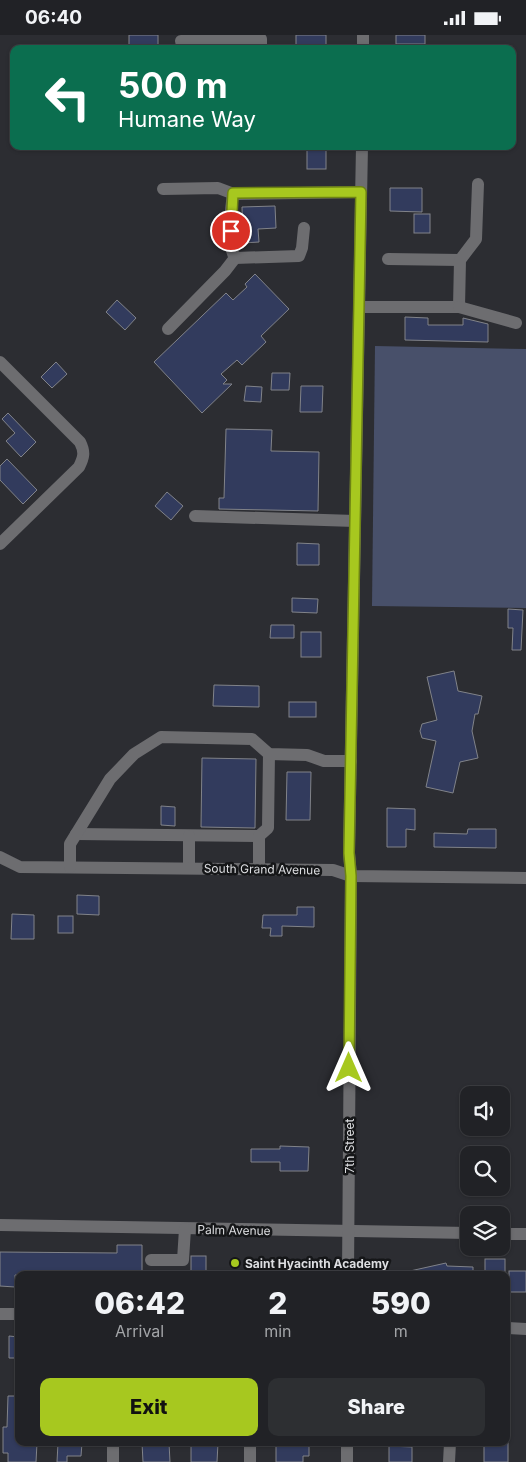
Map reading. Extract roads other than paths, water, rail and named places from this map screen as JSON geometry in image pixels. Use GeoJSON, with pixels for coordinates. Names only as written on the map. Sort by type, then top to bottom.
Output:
{"type":"FeatureCollection","features":[{"type":"Feature","properties":{"kind":"street"},"geometry":{"type":"LineString","coordinates":[[181,42],[261,39],[261,45]]}},
{"type":"Feature","properties":{"kind":"street","name":"7th Street"},"geometry":{"type":"LineString","coordinates":[[348,1271],[351,876],[349,853],[362,150]]}},
{"type":"Feature","properties":{"kind":"street"},"geometry":{"type":"LineString","coordinates":[[459,307],[460,259],[476,239],[478,184]]}},
{"type":"Feature","properties":{"kind":"street"},"geometry":{"type":"LineString","coordinates":[[163,189],[218,188],[233,193],[361,192]]}},
{"type":"Feature","properties":{"kind":"street"},"geometry":{"type":"LineString","coordinates":[[233,193],[231,250],[235,258]]}},
{"type":"Feature","properties":{"kind":"street"},"geometry":{"type":"LineString","coordinates":[[235,258],[299,256],[302,248],[304,228]]}},
{"type":"Feature","properties":{"kind":"street"},"geometry":{"type":"LineString","coordinates":[[168,329],[225,271],[235,258]]}},
{"type":"Feature","properties":{"kind":"street"},"geometry":{"type":"LineString","coordinates":[[388,259],[460,259]]}},
{"type":"Feature","properties":{"kind":"street"},"geometry":{"type":"LineString","coordinates":[[359,307],[459,307],[516,323]]}},
{"type":"Feature","properties":{"kind":"street"},"geometry":{"type":"LineString","coordinates":[[0,362],[80,442],[84,450],[84,458],[79,467],[0,544]]}},
{"type":"Feature","properties":{"kind":"street"},"geometry":{"type":"LineString","coordinates":[[195,516],[355,521]]}},
{"type":"Feature","properties":{"kind":"street"},"geometry":{"type":"LineString","coordinates":[[70,867],[70,844],[110,779],[134,754],[161,737],[252,739],[269,754],[307,755],[324,761],[351,761]]}},
{"type":"Feature","properties":{"kind":"street"},"geometry":{"type":"LineString","coordinates":[[76,835],[259,836],[268,828],[269,754]]}},
{"type":"Feature","properties":{"kind":"street"},"geometry":{"type":"LineString","coordinates":[[190,836],[190,868]]}},
{"type":"Feature","properties":{"kind":"street"},"geometry":{"type":"LineString","coordinates":[[259,836],[259,869]]}},
{"type":"Feature","properties":{"kind":"street","name":"South Grand Avenue"},"geometry":{"type":"LineString","coordinates":[[0,857],[20,867],[333,870],[351,876],[526,878]]}},
{"type":"Feature","properties":{"kind":"street","name":"Palm Avenue"},"geometry":{"type":"LineString","coordinates":[[0,1225],[460,1233]]}},
{"type":"Feature","properties":{"kind":"street"},"geometry":{"type":"LineString","coordinates":[[151,1260],[183,1260],[185,1229]]}},
{"type":"Feature","properties":{"kind":"street"},"geometry":{"type":"LineString","coordinates":[[510,1234],[526,1234]]}},
{"type":"Feature","properties":{"kind":"street"},"geometry":{"type":"LineString","coordinates":[[0,1314],[15,1314]]}},
{"type":"Feature","properties":{"kind":"street"},"geometry":{"type":"LineString","coordinates":[[510,1328],[526,1329]]}},
{"type":"Feature","properties":{"kind":"street"},"geometry":{"type":"LineString","coordinates":[[113,1462],[114,1446]]}},
{"type":"Feature","properties":{"kind":"street"},"geometry":{"type":"LineString","coordinates":[[250,1446],[250,1462]]}},
{"type":"Feature","properties":{"kind":"street"},"geometry":{"type":"LineString","coordinates":[[347,1446],[347,1462]]}},
{"type":"Feature","properties":{"kind":"street"},"geometry":{"type":"LineString","coordinates":[[449,1462],[450,1446]]}},
{"type":"Feature","properties":{"kind":"place","name":"Saint Hyacinth Academy"},"geometry":{"type":"Point","coordinates":[235,1263]}}]}
